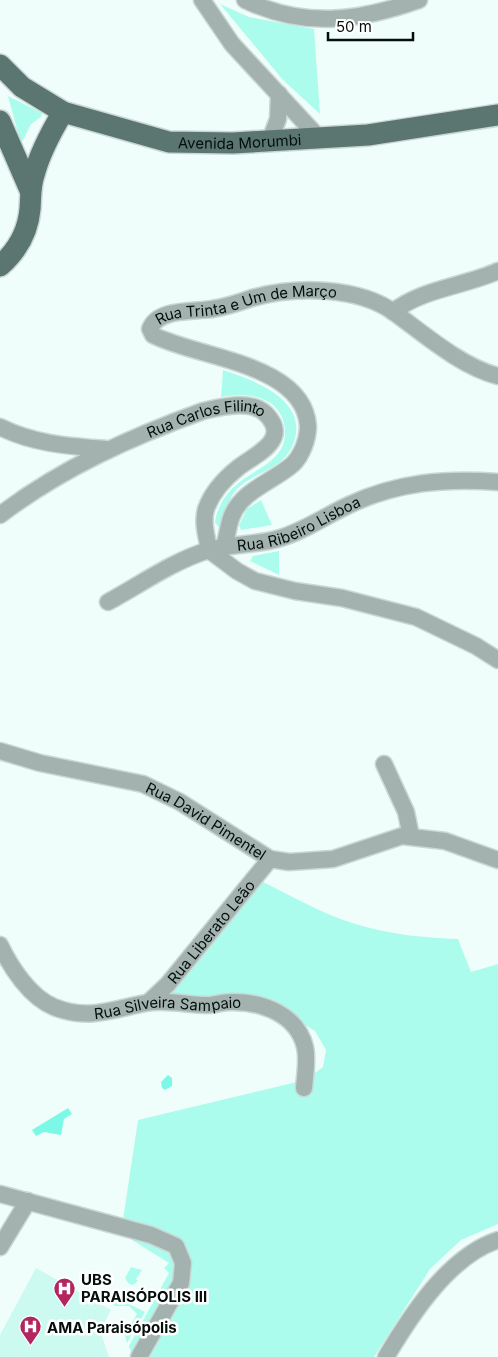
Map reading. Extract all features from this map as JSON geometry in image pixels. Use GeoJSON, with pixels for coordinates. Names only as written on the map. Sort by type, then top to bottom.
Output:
{"type":"FeatureCollection","features":[{"type":"Feature","properties":{"kind":"main road","name":"Avenida Morumbi"},"geometry":{"type":"LineString","coordinates":[[0,65],[22,87],[62,112],[169,142],[233,143],[368,135],[498,115]]}},
{"type":"Feature","properties":{"kind":"main road"},"geometry":{"type":"LineString","coordinates":[[0,91],[7,86],[22,87]]}},
{"type":"Feature","properties":{"kind":"main road"},"geometry":{"type":"LineString","coordinates":[[0,265],[21,243],[30,208],[30,190],[39,160],[49,135],[62,112]]}},
{"type":"Feature","properties":{"kind":"main road"},"geometry":{"type":"LineString","coordinates":[[0,121],[30,190]]}},
{"type":"Feature","properties":{"kind":"main road"},"geometry":{"type":"LineString","coordinates":[[16,158],[27,162],[39,160]]}},
{"type":"Feature","properties":{"kind":"street"},"geometry":{"type":"LineString","coordinates":[[202,0],[232,44],[318,137]]}},
{"type":"Feature","properties":{"kind":"street"},"geometry":{"type":"LineString","coordinates":[[245,0],[267,9],[314,20],[367,16],[419,0]]}},
{"type":"Feature","properties":{"kind":"street"},"geometry":{"type":"LineString","coordinates":[[270,140],[278,119],[279,94]]}},
{"type":"Feature","properties":{"kind":"street"},"geometry":{"type":"LineString","coordinates":[[394,312],[409,301],[478,280],[498,271]]}},
{"type":"Feature","properties":{"kind":"street","name":"Rua Trinta e Um de Março"},"geometry":{"type":"LineString","coordinates":[[217,549],[243,498],[294,463],[308,435],[305,411],[296,396],[276,381],[240,363],[192,350],[153,335],[150,329],[154,321],[164,316],[185,311],[232,306],[253,298],[317,290],[336,290],[377,302],[451,353],[498,376]]}},
{"type":"Feature","properties":{"kind":"street","name":"Rua Carlos Filinto"},"geometry":{"type":"LineString","coordinates":[[0,515],[36,490],[106,450],[167,424],[219,407],[249,406],[264,412],[274,427],[273,436],[260,454],[240,467],[215,493],[205,517],[217,549]]}},
{"type":"Feature","properties":{"kind":"street"},"geometry":{"type":"LineString","coordinates":[[0,427],[29,439],[55,445],[106,450]]}},
{"type":"Feature","properties":{"kind":"street","name":"Rua Ribeiro Lisboa"},"geometry":{"type":"LineString","coordinates":[[108,602],[172,565],[217,549],[277,539],[322,520],[349,505],[409,484],[449,480],[498,482]]}},
{"type":"Feature","properties":{"kind":"street"},"geometry":{"type":"LineString","coordinates":[[217,549],[237,571],[255,581],[295,591],[342,598],[408,614],[476,646],[498,660]]}},
{"type":"Feature","properties":{"kind":"street","name":"Rua David Pimentel"},"geometry":{"type":"LineString","coordinates":[[0,751],[40,763],[143,784],[180,802],[270,859],[289,862],[333,859],[402,836],[411,836],[445,841],[498,860]]}},
{"type":"Feature","properties":{"kind":"street"},"geometry":{"type":"LineString","coordinates":[[384,764],[406,812],[411,836]]}},
{"type":"Feature","properties":{"kind":"street","name":"Rua Liberato Leão"},"geometry":{"type":"LineString","coordinates":[[148,1002],[185,964],[270,859]]}},
{"type":"Feature","properties":{"kind":"street","name":"Rua Silveira Sampaio"},"geometry":{"type":"LineString","coordinates":[[1,950],[18,975],[37,996],[52,1006],[77,1013],[100,1014],[148,1002],[210,1005],[237,1002],[257,1005],[278,1013],[297,1028],[305,1048],[304,1088]]}},
{"type":"Feature","properties":{"kind":"street"},"geometry":{"type":"LineString","coordinates":[[0,972],[18,975]]}},
{"type":"Feature","properties":{"kind":"street"},"geometry":{"type":"LineString","coordinates":[[0,1194],[166,1240],[178,1248],[184,1263],[181,1283],[139,1357]]}},
{"type":"Feature","properties":{"kind":"street"},"geometry":{"type":"LineString","coordinates":[[0,1247],[28,1201]]}},
{"type":"Feature","properties":{"kind":"street"},"geometry":{"type":"LineString","coordinates":[[386,1357],[408,1321],[430,1292],[446,1275],[480,1248],[498,1240]]}},
{"type":"Feature","properties":{"kind":"shaded area"},"geometry":{"type":"Polygon","coordinates":[[[220,4],[249,17],[314,29],[320,114],[283,80],[220,4]]]}},
{"type":"Feature","properties":{"kind":"shaded area"},"geometry":{"type":"Polygon","coordinates":[[[8,96],[42,113],[41,117],[31,124],[21,144],[8,96]]]}},
{"type":"Feature","properties":{"kind":"shaded area"},"geometry":{"type":"Polygon","coordinates":[[[223,370],[260,384],[272,391],[291,409],[295,420],[296,433],[292,448],[282,460],[237,489],[231,498],[219,527],[215,523],[219,508],[231,489],[274,458],[284,443],[285,433],[280,413],[270,403],[257,397],[243,395],[221,397],[223,370]]]}},
{"type":"Feature","properties":{"kind":"shaded area"},"geometry":{"type":"Polygon","coordinates":[[[261,500],[272,525],[241,530],[239,525],[247,509],[261,500]]]}},
{"type":"Feature","properties":{"kind":"shaded area"},"geometry":{"type":"Polygon","coordinates":[[[279,551],[279,575],[250,561],[253,556],[279,551]]]}},
{"type":"Feature","properties":{"kind":"shaded area"},"geometry":{"type":"Polygon","coordinates":[[[259,880],[352,923],[400,934],[458,939],[471,972],[498,964],[498,1224],[461,1240],[430,1269],[374,1357],[143,1357],[185,1273],[174,1266],[176,1276],[132,1356],[129,1346],[169,1273],[164,1268],[169,1263],[121,1233],[138,1120],[305,1080],[323,1067],[326,1050],[315,1031],[280,1010],[174,1000],[167,994],[259,880]]]}},
{"type":"Feature","properties":{"kind":"shaded area"},"geometry":{"type":"Polygon","coordinates":[[[168,1075],[172,1078],[172,1086],[165,1090],[162,1088],[161,1082],[168,1075]]]}},
{"type":"Feature","properties":{"kind":"shaded area"},"geometry":{"type":"Polygon","coordinates":[[[68,1108],[72,1114],[64,1119],[61,1135],[44,1132],[36,1136],[32,1130],[68,1108]]]}},
{"type":"Feature","properties":{"kind":"shaded area"},"geometry":{"type":"Polygon","coordinates":[[[131,1267],[142,1270],[136,1279],[138,1281],[133,1285],[129,1284],[125,1278],[131,1267]]]}},
{"type":"Feature","properties":{"kind":"shaded area"},"geometry":{"type":"Polygon","coordinates":[[[36,1268],[111,1310],[100,1331],[109,1357],[0,1357],[0,1335],[36,1268]]]}},
{"type":"Feature","properties":{"kind":"shaded area"},"geometry":{"type":"Polygon","coordinates":[[[110,1294],[145,1312],[127,1343],[125,1335],[137,1314],[129,1306],[115,1306],[110,1301],[110,1294]]]}},
{"type":"Feature","properties":{"kind":"place","name":"UBS PARAISÓPOLIS III"},"geometry":{"type":"Point","coordinates":[65,1307]}},
{"type":"Feature","properties":{"kind":"place","name":"AMA Paraisópolis"},"geometry":{"type":"Point","coordinates":[31,1346]}}]}
